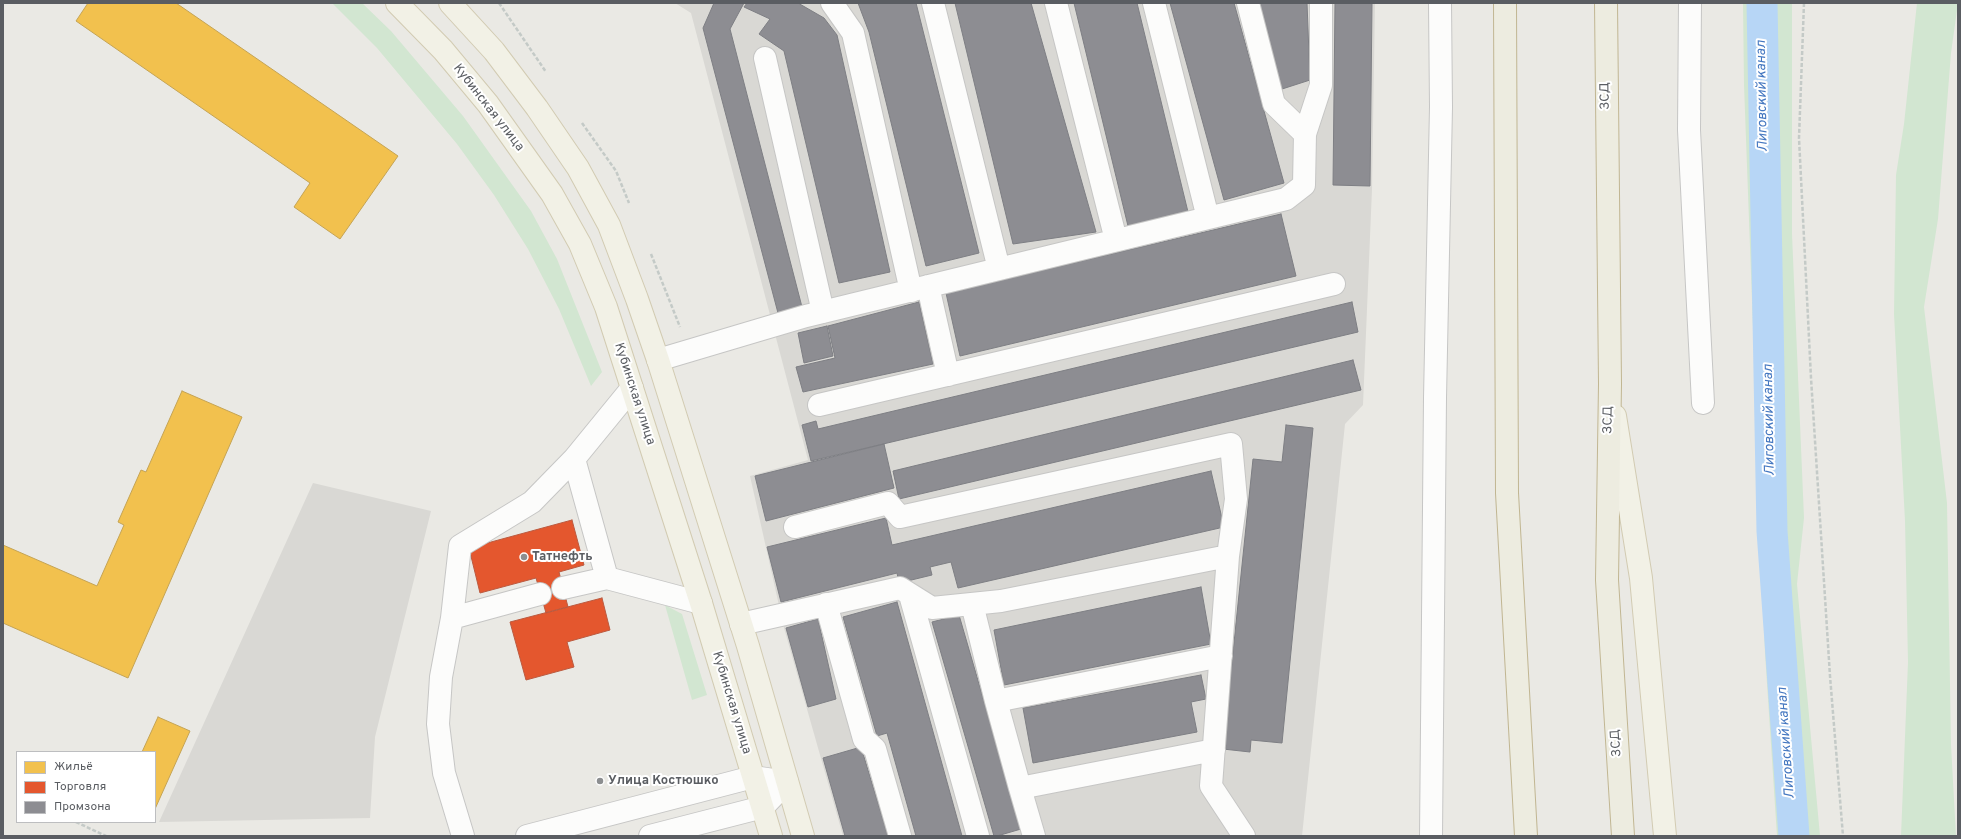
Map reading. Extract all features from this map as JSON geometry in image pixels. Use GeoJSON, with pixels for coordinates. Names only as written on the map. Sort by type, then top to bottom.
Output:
{"type":"FeatureCollection","features":[{"type":"Feature","properties":{"kind":"highway"},"geometry":{"type":"LineString","coordinates":[[1505,3],[1508,493],[1526,836]]}},
{"type":"Feature","properties":{"kind":"highway","name":"ЗСД"},"geometry":{"type":"LineString","coordinates":[[1606,3],[1610,384],[1607,580],[1623,836]]}},
{"type":"Feature","properties":{"kind":"main road","name":"Кубинская улица"},"geometry":{"type":"LineString","coordinates":[[397,3],[443,50],[488,104],[552,194],[580,244],[606,307],[701,603],[771,836]]}},
{"type":"Feature","properties":{"kind":"main road"},"geometry":{"type":"LineString","coordinates":[[450,3],[494,51],[537,108],[578,168],[609,225],[638,299],[658,360],[741,624],[803,836]]}},
{"type":"Feature","properties":{"kind":"main road"},"geometry":{"type":"LineString","coordinates":[[1610,384],[1641,578],[1665,836]]}},
{"type":"Feature","properties":{"kind":"street"},"geometry":{"type":"LineString","coordinates":[[832,3],[853,33],[919,288],[948,375]]}},
{"type":"Feature","properties":{"kind":"street"},"geometry":{"type":"LineString","coordinates":[[934,3],[999,269]]}},
{"type":"Feature","properties":{"kind":"street"},"geometry":{"type":"LineString","coordinates":[[1056,3],[1116,240]]}},
{"type":"Feature","properties":{"kind":"street"},"geometry":{"type":"LineString","coordinates":[[1154,3],[1208,218]]}},
{"type":"Feature","properties":{"kind":"street"},"geometry":{"type":"LineString","coordinates":[[1248,3],[1274,104],[1305,134]]}},
{"type":"Feature","properties":{"kind":"street"},"geometry":{"type":"LineString","coordinates":[[658,360],[686,350],[823,312],[1286,199],[1304,185],[1305,134],[1321,85],[1322,3]]}},
{"type":"Feature","properties":{"kind":"street"},"geometry":{"type":"LineString","coordinates":[[1431,836],[1435,398],[1441,107],[1440,3]]}},
{"type":"Feature","properties":{"kind":"street"},"geometry":{"type":"LineString","coordinates":[[1690,3],[1689,130],[1703,403]]}},
{"type":"Feature","properties":{"kind":"street"},"geometry":{"type":"LineString","coordinates":[[765,58],[823,312]]}},
{"type":"Feature","properties":{"kind":"street"},"geometry":{"type":"LineString","coordinates":[[819,405],[1334,284]]}},
{"type":"Feature","properties":{"kind":"street"},"geometry":{"type":"LineString","coordinates":[[463,836],[444,773],[438,724],[441,677],[452,618],[460,546],[532,502],[574,460],[632,388]]}},
{"type":"Feature","properties":{"kind":"street"},"geometry":{"type":"LineString","coordinates":[[795,527],[888,504],[900,517],[1231,444],[1236,499],[1228,556],[1211,786],[1244,836]]}},
{"type":"Feature","properties":{"kind":"street"},"geometry":{"type":"LineString","coordinates":[[574,460],[607,578]]}},
{"type":"Feature","properties":{"kind":"street"},"geometry":{"type":"LineString","coordinates":[[741,624],[900,588],[932,608],[1001,602],[1228,556]]}},
{"type":"Feature","properties":{"kind":"street"},"geometry":{"type":"LineString","coordinates":[[563,588],[607,578],[701,603]]}},
{"type":"Feature","properties":{"kind":"street"},"geometry":{"type":"LineString","coordinates":[[452,618],[540,594]]}},
{"type":"Feature","properties":{"kind":"street"},"geometry":{"type":"LineString","coordinates":[[910,594],[978,836]]}},
{"type":"Feature","properties":{"kind":"street"},"geometry":{"type":"LineString","coordinates":[[826,604],[864,739],[875,749],[900,836]]}},
{"type":"Feature","properties":{"kind":"street"},"geometry":{"type":"LineString","coordinates":[[972,604],[996,701],[1034,836]]}},
{"type":"Feature","properties":{"kind":"street"},"geometry":{"type":"LineString","coordinates":[[996,701],[1221,656]]}},
{"type":"Feature","properties":{"kind":"street"},"geometry":{"type":"LineString","coordinates":[[1020,788],[1214,750]]}},
{"type":"Feature","properties":{"kind":"street"},"geometry":{"type":"LineString","coordinates":[[527,836],[754,777],[787,782]]}},
{"type":"Feature","properties":{"kind":"street"},"geometry":{"type":"LineString","coordinates":[[650,836],[763,807],[787,782]]}},
{"type":"Feature","properties":{"kind":"path"},"geometry":{"type":"LineString","coordinates":[[1804,3],[1799,138],[1811,378],[1830,676],[1843,836]]}},
{"type":"Feature","properties":{"kind":"path"},"geometry":{"type":"LineString","coordinates":[[78,823],[106,836]]}},
{"type":"Feature","properties":{"kind":"shaded area"},"geometry":{"type":"Polygon","coordinates":[[[675,3],[1375,3],[1372,189],[1363,405],[1345,424],[1302,836],[843,836],[784,628],[750,476],[808,460],[691,13],[675,3]]]}},
{"type":"Feature","properties":{"kind":"shaded area"},"geometry":{"type":"Polygon","coordinates":[[[313,483],[431,511],[375,737],[370,818],[159,822],[313,483]]]}},
{"type":"Feature","properties":{"kind":"green space"},"geometry":{"type":"Polygon","coordinates":[[[332,3],[362,3],[391,31],[463,116],[531,211],[557,259],[602,372],[591,386],[559,309],[528,249],[494,195],[457,144],[377,48],[332,3]]]}},
{"type":"Feature","properties":{"kind":"green space"},"geometry":{"type":"Polygon","coordinates":[[[1743,3],[1792,3],[1792,234],[1804,518],[1797,584],[1820,836],[1777,836],[1765,653],[1744,85],[1743,3]]]}},
{"type":"Feature","properties":{"kind":"green space"},"geometry":{"type":"Polygon","coordinates":[[[1917,3],[1958,3],[1951,53],[1938,219],[1924,307],[1947,503],[1951,745],[1956,836],[1901,836],[1908,662],[1905,521],[1894,314],[1896,175],[1904,124],[1917,3]]]}},
{"type":"Feature","properties":{"kind":"green space"},"geometry":{"type":"Polygon","coordinates":[[[665,605],[682,614],[707,695],[692,700],[665,605]]]}},
{"type":"Feature","properties":{"kind":"building: Жильё"},"geometry":{"type":"Polygon","coordinates":[[[88,3],[176,3],[398,156],[340,239],[294,207],[310,183],[76,21],[88,3]]]}},
{"type":"Feature","properties":{"kind":"building: Жильё"},"geometry":{"type":"Polygon","coordinates":[[[182,391],[242,417],[128,678],[3,623],[3,545],[97,586],[124,525],[118,522],[141,470],[146,472],[182,391]]]}},
{"type":"Feature","properties":{"kind":"building: Жильё"},"geometry":{"type":"Polygon","coordinates":[[[158,717],[190,731],[156,807],[156,751],[142,751],[158,717]]]}},
{"type":"Feature","properties":{"kind":"building: Торговля"},"geometry":{"type":"Polygon","coordinates":[[[572,520],[584,565],[559,572],[568,607],[546,613],[536,578],[480,593],[469,548],[572,520]]]}},
{"type":"Feature","properties":{"kind":"building: Торговля"},"geometry":{"type":"Polygon","coordinates":[[[602,598],[610,630],[567,642],[574,667],[526,680],[510,622],[602,598]]]}},
{"type":"Feature","properties":{"kind":"building: Промзона"},"geometry":{"type":"Polygon","coordinates":[[[714,3],[744,3],[730,29],[802,307],[778,313],[703,28],[714,3]]]}},
{"type":"Feature","properties":{"kind":"building: Промзона"},"geometry":{"type":"Polygon","coordinates":[[[747,3],[798,3],[824,18],[837,35],[890,272],[839,283],[784,51],[759,34],[770,19],[744,7],[747,3]]]}},
{"type":"Feature","properties":{"kind":"building: Промзона"},"geometry":{"type":"Polygon","coordinates":[[[858,3],[916,3],[979,253],[926,266],[869,32],[858,3]]]}},
{"type":"Feature","properties":{"kind":"building: Промзона"},"geometry":{"type":"Polygon","coordinates":[[[955,3],[1031,3],[1096,232],[1013,244],[955,3]]]}},
{"type":"Feature","properties":{"kind":"building: Промзона"},"geometry":{"type":"Polygon","coordinates":[[[1074,3],[1137,3],[1188,212],[1128,226],[1074,3]]]}},
{"type":"Feature","properties":{"kind":"building: Промзона"},"geometry":{"type":"Polygon","coordinates":[[[1170,3],[1234,3],[1284,183],[1224,200],[1170,3]]]}},
{"type":"Feature","properties":{"kind":"building: Промзона"},"geometry":{"type":"Polygon","coordinates":[[[1256,3],[1307,3],[1310,80],[1279,90],[1256,3]]]}},
{"type":"Feature","properties":{"kind":"building: Промзона"},"geometry":{"type":"Polygon","coordinates":[[[1335,3],[1372,3],[1370,186],[1333,185],[1335,3]]]}},
{"type":"Feature","properties":{"kind":"building: Промзона"},"geometry":{"type":"Polygon","coordinates":[[[1281,214],[1296,276],[960,356],[946,293],[1281,214]]]}},
{"type":"Feature","properties":{"kind":"building: Промзона"},"geometry":{"type":"Polygon","coordinates":[[[919,302],[933,364],[803,392],[796,367],[835,358],[828,326],[919,302]]]}},
{"type":"Feature","properties":{"kind":"building: Промзона"},"geometry":{"type":"Polygon","coordinates":[[[1352,302],[1358,332],[811,461],[802,425],[816,421],[818,429],[1352,302]]]}},
{"type":"Feature","properties":{"kind":"building: Промзона"},"geometry":{"type":"Polygon","coordinates":[[[827,326],[833,356],[804,363],[798,333],[827,326]]]}},
{"type":"Feature","properties":{"kind":"building: Промзона"},"geometry":{"type":"Polygon","coordinates":[[[1353,360],[1361,390],[899,499],[893,471],[1353,360]]]}},
{"type":"Feature","properties":{"kind":"building: Промзона"},"geometry":{"type":"Polygon","coordinates":[[[1286,425],[1313,428],[1282,743],[1251,740],[1250,752],[1223,749],[1253,459],[1282,462],[1286,425]]]}},
{"type":"Feature","properties":{"kind":"building: Промзона"},"geometry":{"type":"Polygon","coordinates":[[[884,444],[894,488],[766,521],[755,476],[884,444]]]}},
{"type":"Feature","properties":{"kind":"building: Промзона"},"geometry":{"type":"Polygon","coordinates":[[[1211,471],[1224,527],[958,588],[951,562],[930,567],[932,575],[899,583],[897,573],[781,602],[767,547],[886,518],[892,545],[1211,471]]]}},
{"type":"Feature","properties":{"kind":"building: Промзона"},"geometry":{"type":"Polygon","coordinates":[[[1201,587],[1211,644],[1004,685],[994,630],[1201,587]]]}},
{"type":"Feature","properties":{"kind":"building: Промзона"},"geometry":{"type":"Polygon","coordinates":[[[897,602],[962,836],[916,836],[887,733],[877,736],[843,617],[897,602]]]}},
{"type":"Feature","properties":{"kind":"building: Промзона"},"geometry":{"type":"Polygon","coordinates":[[[959,615],[1021,829],[997,836],[994,836],[932,622],[959,615]]]}},
{"type":"Feature","properties":{"kind":"building: Промзона"},"geometry":{"type":"Polygon","coordinates":[[[818,619],[836,699],[808,707],[786,628],[818,619]]]}},
{"type":"Feature","properties":{"kind":"building: Промзона"},"geometry":{"type":"Polygon","coordinates":[[[1201,675],[1206,699],[1191,702],[1197,732],[1033,763],[1023,708],[1201,675]]]}},
{"type":"Feature","properties":{"kind":"building: Промзона"},"geometry":{"type":"Polygon","coordinates":[[[861,747],[888,836],[845,836],[823,758],[861,747]]]}},
{"type":"Feature","properties":{"kind":"waterway","name":"Лиговский канал"},"geometry":{"type":"LineString","coordinates":[[1762,3],[1772,531],[1794,836]]}},
{"type":"Feature","properties":{"kind":"place","name":"Татнефть"},"geometry":{"type":"Point","coordinates":[524,557]}},
{"type":"Feature","properties":{"kind":"place","name":"Улица Костюшко"},"geometry":{"type":"Point","coordinates":[600,781]}}]}
